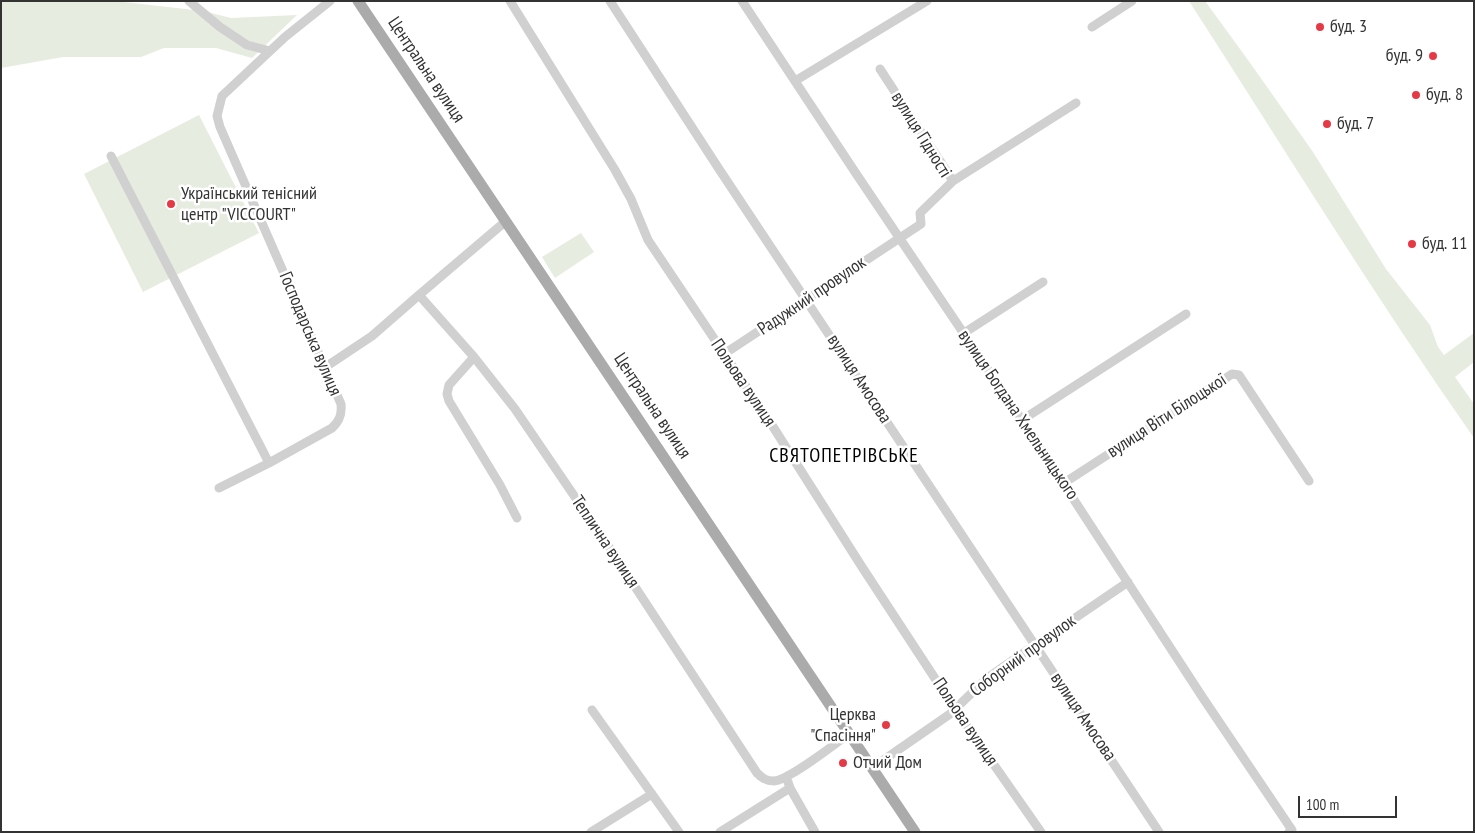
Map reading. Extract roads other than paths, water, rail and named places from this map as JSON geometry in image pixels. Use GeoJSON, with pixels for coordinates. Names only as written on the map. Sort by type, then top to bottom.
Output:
{"type":"FeatureCollection","features":[{"type":"Feature","properties":{"kind":"main road","name":"Центральна вулиця"},"geometry":{"type":"LineString","coordinates":[[359,1],[915,832]]}},
{"type":"Feature","properties":{"kind":"street"},"geometry":{"type":"LineString","coordinates":[[189,1],[220,28],[247,45],[270,51]]}},
{"type":"Feature","properties":{"kind":"street","name":"Господарська вулиця"},"geometry":{"type":"LineString","coordinates":[[268,463],[332,428],[340,419],[342,410],[220,127],[217,116],[222,96],[292,31],[330,1]]}},
{"type":"Feature","properties":{"kind":"street","name":"Польова вулиця"},"geometry":{"type":"LineString","coordinates":[[510,1],[616,170],[631,199],[648,240],[770,422],[955,709],[1041,832]]}},
{"type":"Feature","properties":{"kind":"street","name":"вулиця Амосова"},"geometry":{"type":"LineString","coordinates":[[610,1],[1159,832]]}},
{"type":"Feature","properties":{"kind":"street","name":"вулиця Богдана Хмельницького"},"geometry":{"type":"LineString","coordinates":[[742,1],[1064,483],[1291,831]]}},
{"type":"Feature","properties":{"kind":"street"},"geometry":{"type":"LineString","coordinates":[[795,81],[927,1]]}},
{"type":"Feature","properties":{"kind":"street"},"geometry":{"type":"LineString","coordinates":[[1092,27],[1132,1]]}},
{"type":"Feature","properties":{"kind":"street","name":"вулиця Гідності"},"geometry":{"type":"LineString","coordinates":[[880,70],[953,181],[920,213],[921,224],[899,238]]}},
{"type":"Feature","properties":{"kind":"street"},"geometry":{"type":"LineString","coordinates":[[953,181],[1076,103]]}},
{"type":"Feature","properties":{"kind":"street"},"geometry":{"type":"LineString","coordinates":[[111,156],[268,463],[220,488]]}},
{"type":"Feature","properties":{"kind":"street"},"geometry":{"type":"LineString","coordinates":[[324,368],[372,336],[506,221]]}},
{"type":"Feature","properties":{"kind":"street","name":"Радужний провулок"},"geometry":{"type":"LineString","coordinates":[[724,354],[899,238]]}},
{"type":"Feature","properties":{"kind":"street"},"geometry":{"type":"LineString","coordinates":[[964,333],[1043,282]]}},
{"type":"Feature","properties":{"kind":"street","name":"Теплична вулиця"},"geometry":{"type":"LineString","coordinates":[[419,295],[474,357],[515,409],[604,539],[757,773],[766,780],[774,781],[787,778]]}},
{"type":"Feature","properties":{"kind":"street"},"geometry":{"type":"LineString","coordinates":[[1022,420],[1186,314]]}},
{"type":"Feature","properties":{"kind":"street"},"geometry":{"type":"LineString","coordinates":[[474,357],[449,385],[447,394],[449,402],[500,485],[517,518]]}},
{"type":"Feature","properties":{"kind":"street","name":"вулиця Віти Білоцької"},"geometry":{"type":"LineString","coordinates":[[1064,483],[1232,374],[1239,375],[1309,481]]}},
{"type":"Feature","properties":{"kind":"street","name":"Соборний провулок"},"geometry":{"type":"LineString","coordinates":[[872,768],[950,714],[985,680],[1128,582]]}},
{"type":"Feature","properties":{"kind":"street"},"geometry":{"type":"LineString","coordinates":[[592,710],[680,832]]}},
{"type":"Feature","properties":{"kind":"street"},"geometry":{"type":"LineString","coordinates":[[815,832],[790,788],[787,778],[850,733]]}},
{"type":"Feature","properties":{"kind":"street"},"geometry":{"type":"LineString","coordinates":[[720,832],[790,788]]}},
{"type":"Feature","properties":{"kind":"street"},"geometry":{"type":"LineString","coordinates":[[591,832],[652,794]]}},
{"type":"Feature","properties":{"kind":"place","name":"буд. 3"},"geometry":{"type":"Point","coordinates":[1320,27]}},
{"type":"Feature","properties":{"kind":"place","name":"буд. 9"},"geometry":{"type":"Point","coordinates":[1433,56]}},
{"type":"Feature","properties":{"kind":"place","name":"буд. 8"},"geometry":{"type":"Point","coordinates":[1416,95]}},
{"type":"Feature","properties":{"kind":"place","name":"буд. 7"},"geometry":{"type":"Point","coordinates":[1327,124]}},
{"type":"Feature","properties":{"kind":"place","name":"Український тенісний центр \"VICCOURT\""},"geometry":{"type":"Point","coordinates":[171,204]}},
{"type":"Feature","properties":{"kind":"place","name":"буд. 11"},"geometry":{"type":"Point","coordinates":[1412,244]}},
{"type":"Feature","properties":{"kind":"place","name":"Церква \"Спасіння\""},"geometry":{"type":"Point","coordinates":[886,725]}},
{"type":"Feature","properties":{"kind":"place","name":"Отчий Дом"},"geometry":{"type":"Point","coordinates":[843,763]}},
{"type":"Feature","properties":{"kind":"district","name":"СВЯТОПЕТРІВСЬКЕ"},"geometry":{"type":"Point","coordinates":[844,456]}}]}
